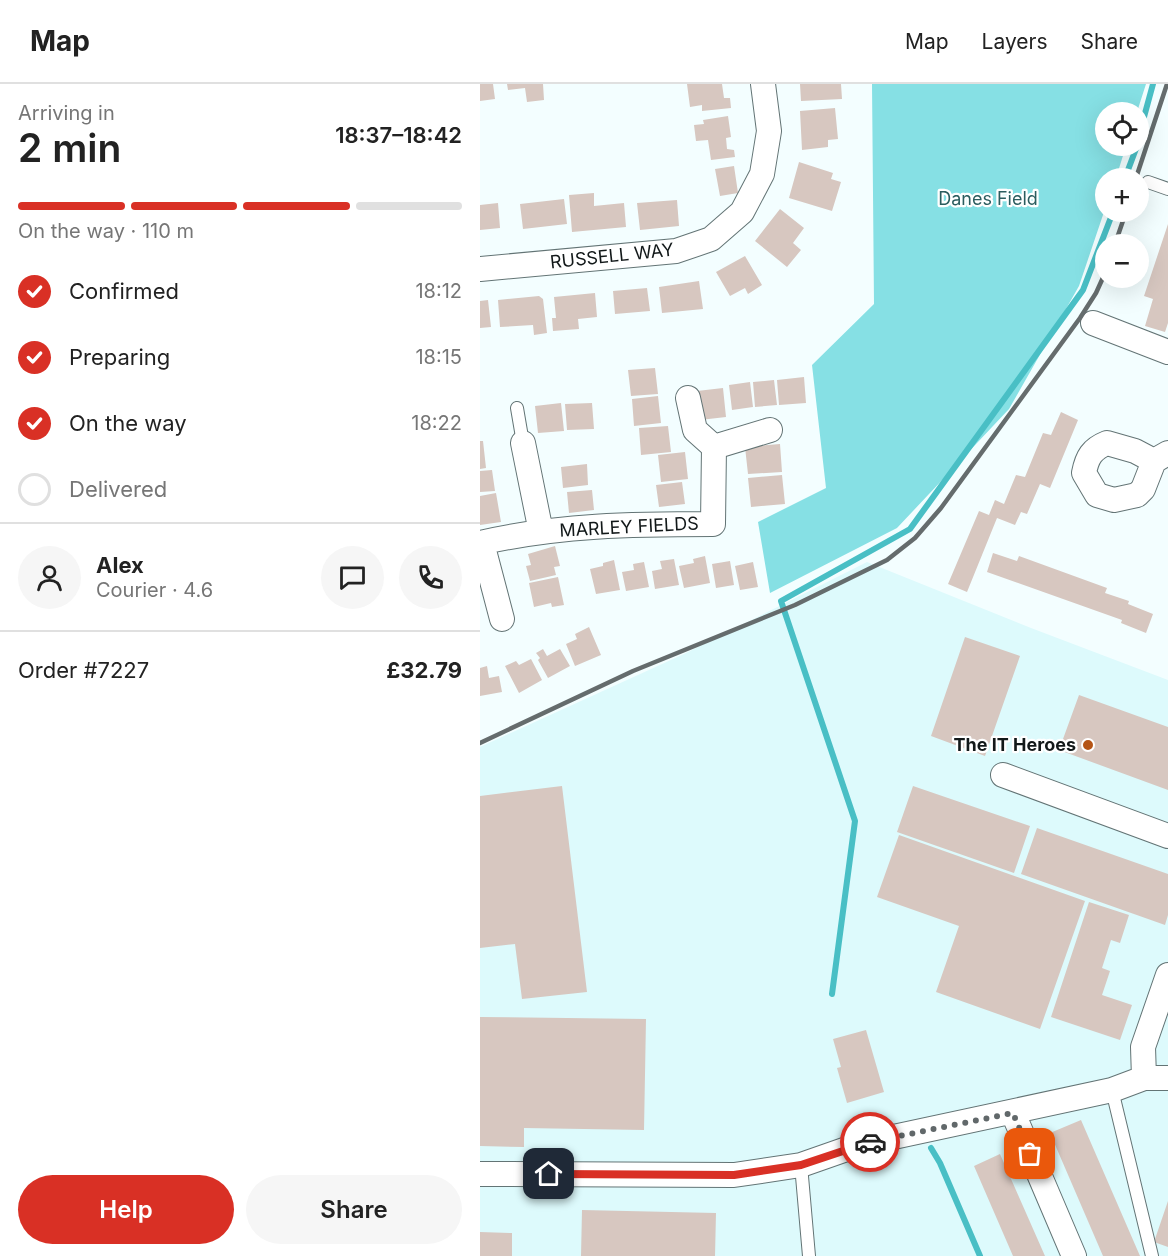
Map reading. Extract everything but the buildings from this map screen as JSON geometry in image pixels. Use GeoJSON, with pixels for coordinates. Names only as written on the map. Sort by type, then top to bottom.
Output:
{"type":"FeatureCollection","features":[{"type":"Feature","properties":{"kind":"street","name":"RUSSELL WAY"},"geometry":{"type":"LineString","coordinates":[[480,269],[676,251],[711,239],[742,212],[762,174],[769,131],[764,84]]}},
{"type":"Feature","properties":{"kind":"street"},"geometry":{"type":"LineString","coordinates":[[1093,323],[1168,352]]}},
{"type":"Feature","properties":{"kind":"street"},"geometry":{"type":"LineString","coordinates":[[688,398],[695,430],[714,447],[770,430]]}},
{"type":"Feature","properties":{"kind":"street","name":"MARLEY FIELDS"},"geometry":{"type":"LineString","coordinates":[[523,443],[541,532]]}},
{"type":"Feature","properties":{"kind":"street","name":"MARLEY FIELDS"},"geometry":{"type":"LineString","coordinates":[[502,620],[481,543],[541,532],[615,524],[713,524],[714,447]]}},
{"type":"Feature","properties":{"kind":"street"},"geometry":{"type":"LineString","coordinates":[[1003,775],[1168,836]]}},
{"type":"Feature","properties":{"kind":"street"},"geometry":{"type":"LineString","coordinates":[[1144,1078],[1143,1047],[1168,975]]}},
{"type":"Feature","properties":{"kind":"street"},"geometry":{"type":"LineString","coordinates":[[480,1174],[734,1175],[801,1165],[861,1144],[1112,1090],[1144,1078],[1168,1078]]}},
{"type":"Feature","properties":{"kind":"street"},"geometry":{"type":"LineString","coordinates":[[1013,1113],[1074,1256]]}},
{"type":"Feature","properties":{"kind":"lane"},"geometry":{"type":"LineString","coordinates":[[1149,182],[1168,189]]}},
{"type":"Feature","properties":{"kind":"lane"},"geometry":{"type":"LineString","coordinates":[[517,408],[523,443]]}},
{"type":"Feature","properties":{"kind":"lane"},"geometry":{"type":"LineString","coordinates":[[1112,1090],[1152,1256]]}},
{"type":"Feature","properties":{"kind":"lane"},"geometry":{"type":"LineString","coordinates":[[801,1165],[809,1256]]}},
{"type":"Feature","properties":{"kind":"shaded area"},"geometry":{"type":"Polygon","coordinates":[[[867,562],[1168,680],[1168,1256],[480,1256],[480,747],[684,654],[867,562]]]}},
{"type":"Feature","properties":{"kind":"green space","name":"Danes Field"},"geometry":{"type":"Polygon","coordinates":[[[872,84],[1146,84],[1140,102],[1095,102],[1095,156],[1123,156],[1119,168],[1095,168],[1095,222],[1101,222],[1079,286],[1009,409],[897,528],[770,593],[758,522],[826,488],[812,365],[874,304],[872,84]]]}},
{"type":"Feature","properties":{"kind":"waterway"},"geometry":{"type":"LineString","coordinates":[[1148,102],[1153,84]]}},
{"type":"Feature","properties":{"kind":"waterway"},"geometry":{"type":"LineString","coordinates":[[1129,168],[1133,156]]}},
{"type":"Feature","properties":{"kind":"waterway"},"geometry":{"type":"LineString","coordinates":[[832,994],[855,821],[781,601],[910,529],[1083,290],[1109,222]]}},
{"type":"Feature","properties":{"kind":"waterway"},"geometry":{"type":"LineString","coordinates":[[931,1148],[940,1163],[980,1256]]}},
{"type":"Feature","properties":{"kind":"railway"},"geometry":{"type":"LineString","coordinates":[[1139,168],[1167,84]]}},
{"type":"Feature","properties":{"kind":"railway"},"geometry":{"type":"LineString","coordinates":[[1118,234],[1123,222]]}},
{"type":"Feature","properties":{"kind":"railway"},"geometry":{"type":"LineString","coordinates":[[480,743],[633,671],[795,605],[887,560],[915,538],[941,508],[1080,318],[1098,288]]}},
{"type":"Feature","properties":{"kind":"way so far"},"geometry":{"type":"LineString","coordinates":[[870,1142],[1013,1113],[1030,1154]]}},
{"type":"Feature","properties":{"kind":"place","name":"The IT Heroes"},"geometry":{"type":"Point","coordinates":[1088,745]}},
{"type":"Feature","properties":{"kind":"route"},"geometry":{"type":"LineString","coordinates":[[549,1174],[734,1175],[801,1165],[870,1142]]}}]}
